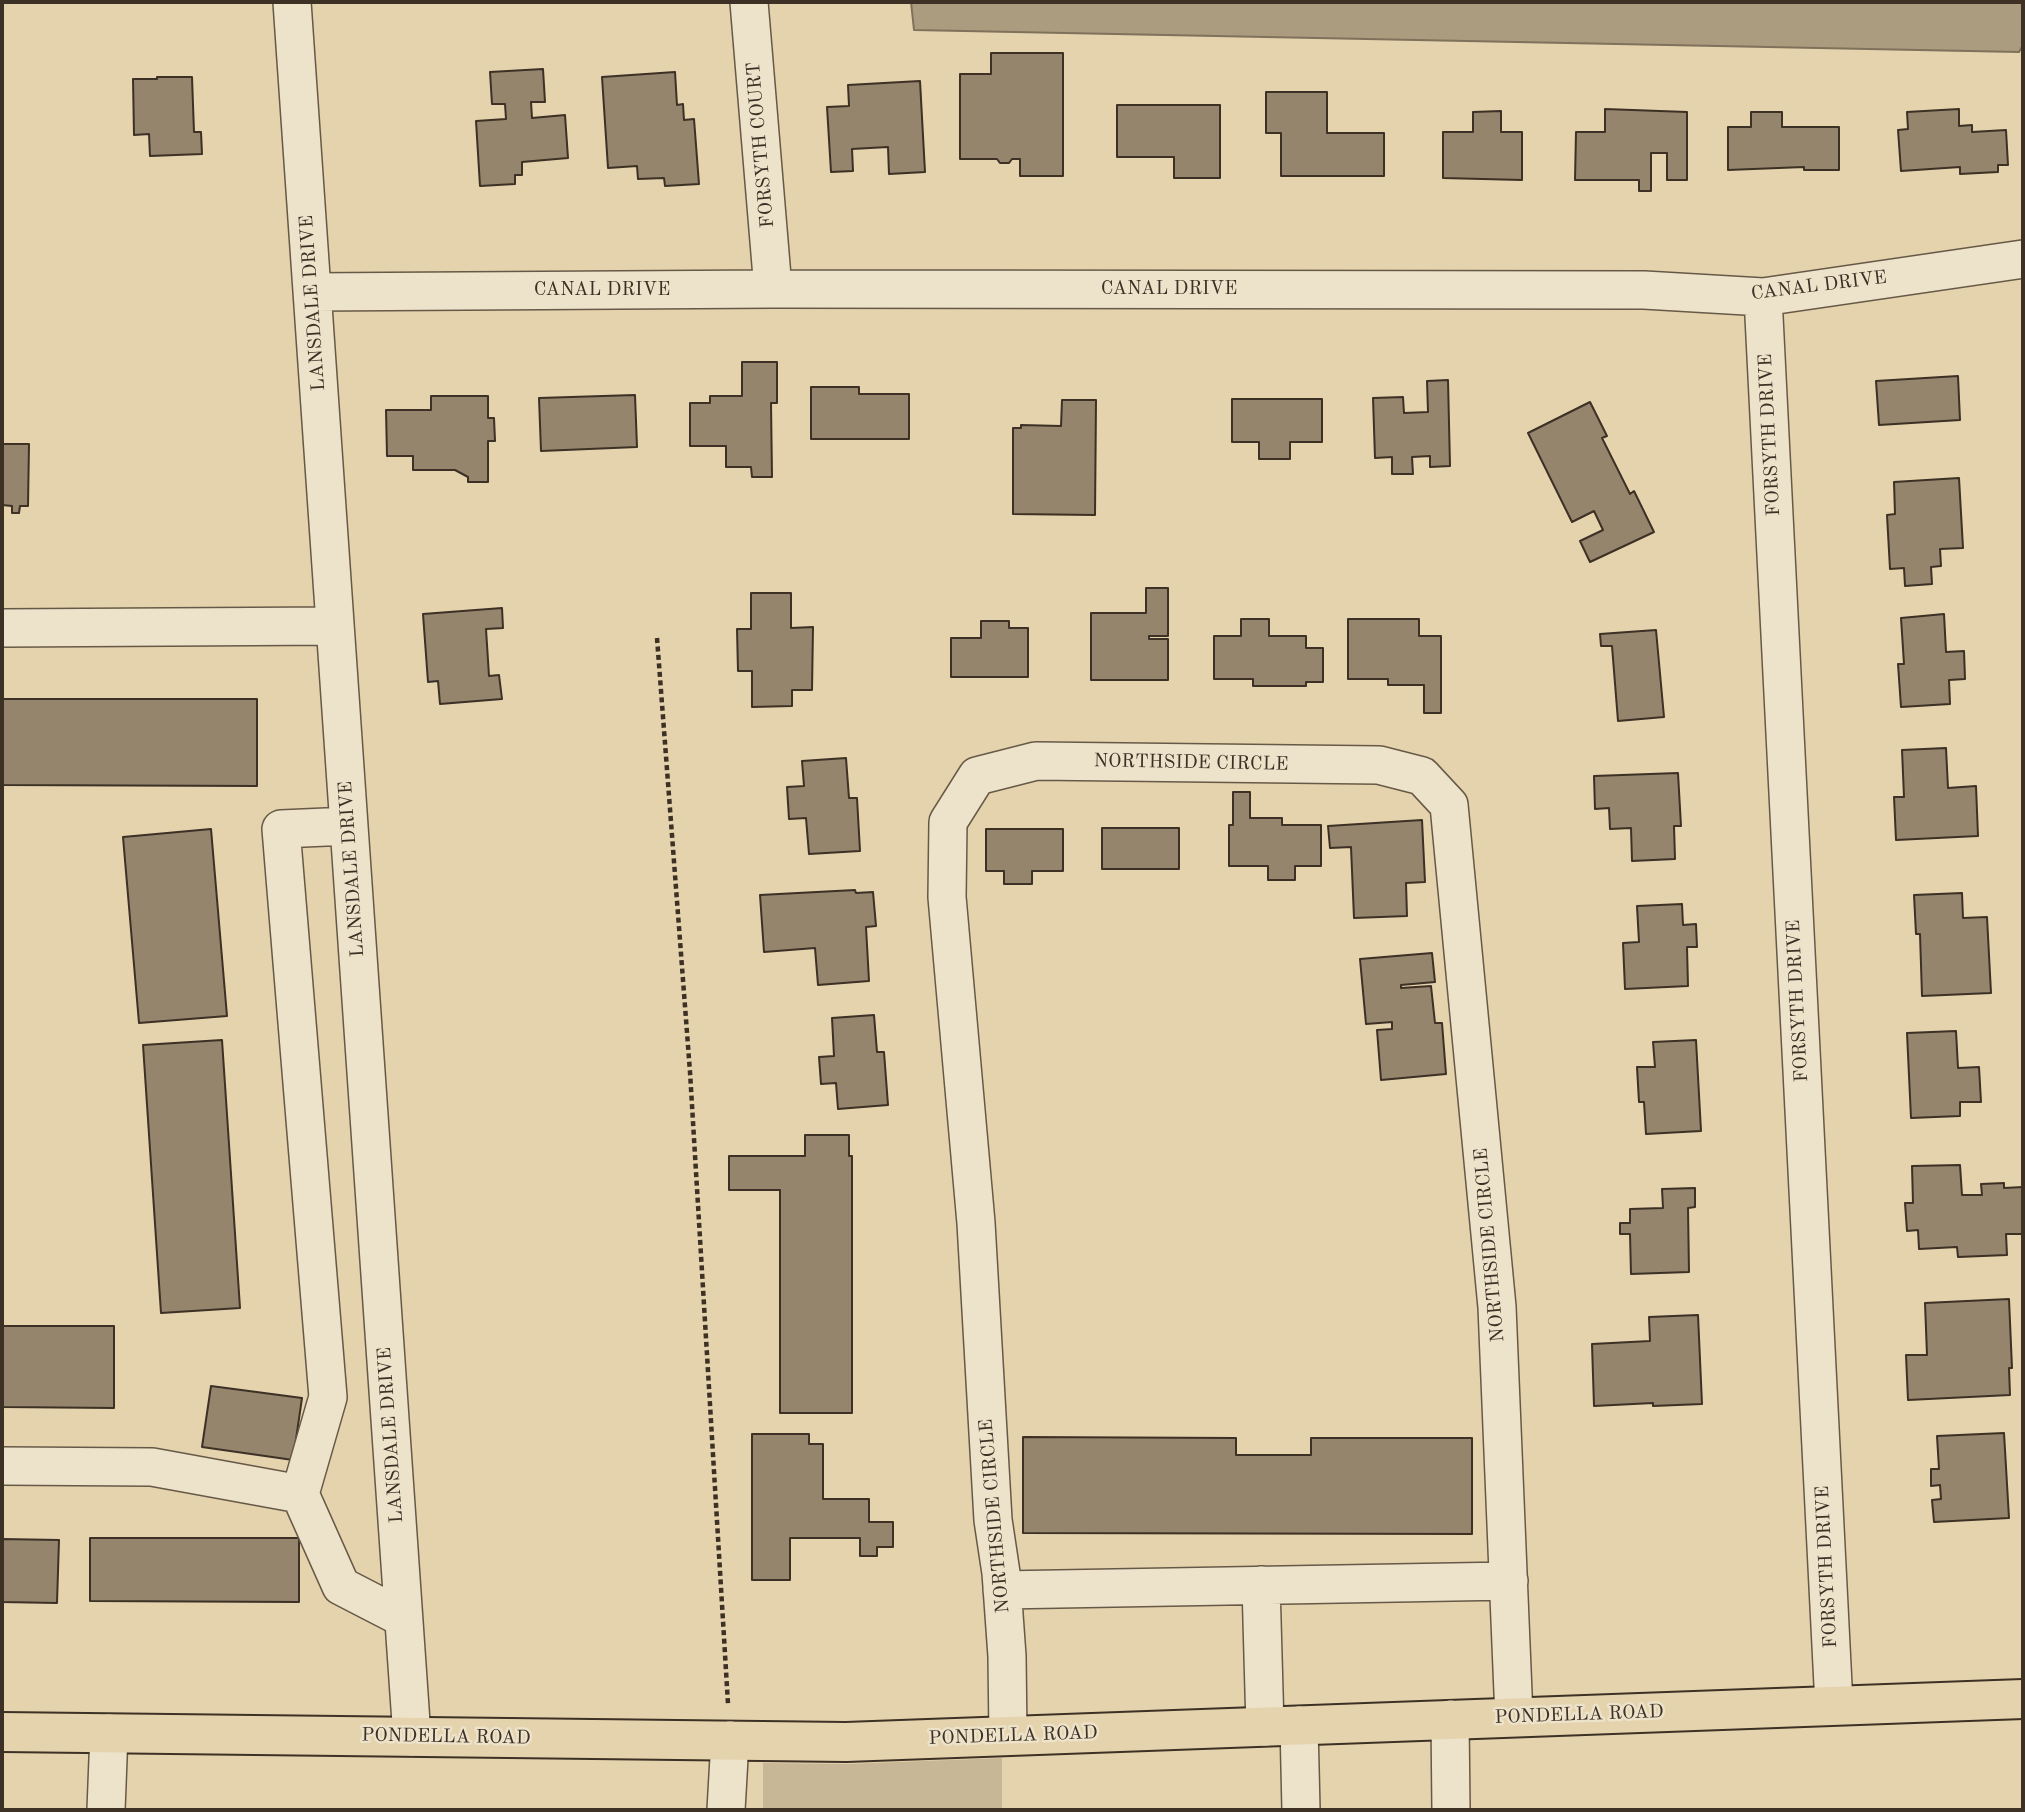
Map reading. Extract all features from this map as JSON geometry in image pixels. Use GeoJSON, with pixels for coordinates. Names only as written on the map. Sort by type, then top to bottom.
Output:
{"type":"FeatureCollection","features":[{"type":"Feature","properties":{"kind":"main road","name":"PONDELLA ROAD"},"geometry":{"type":"LineString","coordinates":[[2,1732],[846,1742],[2023,1699]]}},
{"type":"Feature","properties":{"kind":"street","name":"LANSDALE DRIVE"},"geometry":{"type":"LineString","coordinates":[[292,2],[412,1737]]}},
{"type":"Feature","properties":{"kind":"street","name":"FORSYTH COURT"},"geometry":{"type":"LineString","coordinates":[[749,2],[773,289]]}},
{"type":"Feature","properties":{"kind":"street","name":"CANAL DRIVE"},"geometry":{"type":"LineString","coordinates":[[313,292],[773,289],[1644,290],[1763,297],[2023,259]]}},
{"type":"Feature","properties":{"kind":"street","name":"FORSYTH DRIVE"},"geometry":{"type":"LineString","coordinates":[[1763,297],[1834,1705]]}},
{"type":"Feature","properties":{"kind":"street"},"geometry":{"type":"LineString","coordinates":[[2,628],[335,626]]}},
{"type":"Feature","properties":{"kind":"street","name":"NORTHSIDE CIRCLE"},"geometry":{"type":"LineString","coordinates":[[1008,1736],[1007,1656],[993,1520],[976,1223],[947,897],[948,822],[977,776],[1036,761],[1379,765],[1422,776],[1449,805],[1497,1307],[1514,1717]]}},
{"type":"Feature","properties":{"kind":"street"},"geometry":{"type":"LineString","coordinates":[[349,826],[281,829],[328,1397],[300,1494],[341,1586],[403,1618]]}},
{"type":"Feature","properties":{"kind":"street"},"geometry":{"type":"LineString","coordinates":[[2,1466],[152,1467],[300,1494]]}},
{"type":"Feature","properties":{"kind":"street"},"geometry":{"type":"LineString","coordinates":[[1002,1590],[1509,1581]]}},
{"type":"Feature","properties":{"kind":"street"},"geometry":{"type":"LineString","coordinates":[[1261,1585],[1282,1726],[1301,1810]]}},
{"type":"Feature","properties":{"kind":"street"},"geometry":{"type":"LineString","coordinates":[[1450,1719],[1451,1810]]}},
{"type":"Feature","properties":{"kind":"street"},"geometry":{"type":"LineString","coordinates":[[107,1810],[109,1733]]}},
{"type":"Feature","properties":{"kind":"street"},"geometry":{"type":"LineString","coordinates":[[726,1810],[730,1740]]}},
{"type":"Feature","properties":{"kind":"path"},"geometry":{"type":"LineString","coordinates":[[657,638],[689,1059],[730,1740]]}},
{"type":"Feature","properties":{"kind":"shaded area"},"geometry":{"type":"Polygon","coordinates":[[[911,2],[2023,2],[2023,45],[2019,52],[914,30],[911,2]]]}},
{"type":"Feature","properties":{"kind":"shaded area"},"geometry":{"type":"Polygon","coordinates":[[[1002,1758],[1002,1810],[763,1810],[763,1763],[846,1764],[1002,1758]]]}},
{"type":"Feature","properties":{"kind":"building"},"geometry":{"type":"Polygon","coordinates":[[[991,53],[1063,53],[1063,176],[1020,176],[1020,159],[1000,163],[997,159],[960,159],[960,74],[991,74],[991,53]]]}},
{"type":"Feature","properties":{"kind":"building"},"geometry":{"type":"Polygon","coordinates":[[[543,69],[545,102],[531,102],[532,118],[565,115],[568,158],[522,162],[522,175],[515,175],[515,184],[480,186],[476,121],[506,119],[505,104],[492,104],[490,72],[543,69]]]}},
{"type":"Feature","properties":{"kind":"building"},"geometry":{"type":"Polygon","coordinates":[[[675,72],[677,105],[683,104],[684,120],[694,119],[699,184],[665,186],[664,178],[638,179],[637,166],[608,168],[602,77],[675,72]]]}},
{"type":"Feature","properties":{"kind":"building"},"geometry":{"type":"Polygon","coordinates":[[[192,77],[194,132],[201,132],[202,154],[150,156],[149,134],[134,135],[133,79],[192,77]]]}},
{"type":"Feature","properties":{"kind":"building"},"geometry":{"type":"Polygon","coordinates":[[[920,81],[925,172],[889,174],[888,147],[852,149],[853,171],[831,172],[827,107],[849,106],[848,85],[920,81]]]}},
{"type":"Feature","properties":{"kind":"building"},"geometry":{"type":"Polygon","coordinates":[[[1266,92],[1327,92],[1327,133],[1384,133],[1384,176],[1281,176],[1281,133],[1266,133],[1266,92]]]}},
{"type":"Feature","properties":{"kind":"building"},"geometry":{"type":"Polygon","coordinates":[[[1117,105],[1220,105],[1220,178],[1174,178],[1174,157],[1117,157],[1117,105]]]}},
{"type":"Feature","properties":{"kind":"building"},"geometry":{"type":"Polygon","coordinates":[[[1605,109],[1687,112],[1687,180],[1667,180],[1667,153],[1651,153],[1651,191],[1639,191],[1639,180],[1575,180],[1576,132],[1605,132],[1605,109]]]}},
{"type":"Feature","properties":{"kind":"building"},"geometry":{"type":"Polygon","coordinates":[[[1959,109],[1959,126],[1972,125],[1972,132],[2006,130],[2008,165],[1998,165],[1998,172],[1960,174],[1960,167],[1901,171],[1898,130],[1908,129],[1907,112],[1959,109]]]}},
{"type":"Feature","properties":{"kind":"building"},"geometry":{"type":"Polygon","coordinates":[[[1501,111],[1501,132],[1522,132],[1522,180],[1443,178],[1443,132],[1473,132],[1473,112],[1501,111]]]}},
{"type":"Feature","properties":{"kind":"building"},"geometry":{"type":"Polygon","coordinates":[[[1751,112],[1782,112],[1782,127],[1839,127],[1839,170],[1804,170],[1804,167],[1728,170],[1728,127],[1751,127],[1751,112]]]}},
{"type":"Feature","properties":{"kind":"building"},"geometry":{"type":"Polygon","coordinates":[[[742,362],[777,362],[777,403],[771,403],[772,477],[752,477],[751,467],[726,467],[726,446],[690,446],[690,403],[710,403],[710,396],[742,396],[742,362]]]}},
{"type":"Feature","properties":{"kind":"building"},"geometry":{"type":"Polygon","coordinates":[[[1958,376],[1960,420],[1879,425],[1876,381],[1958,376]]]}},
{"type":"Feature","properties":{"kind":"building"},"geometry":{"type":"Polygon","coordinates":[[[1448,380],[1450,466],[1430,467],[1430,456],[1412,457],[1413,474],[1392,474],[1392,457],[1375,458],[1373,398],[1403,397],[1404,413],[1428,412],[1427,381],[1448,380]]]}},
{"type":"Feature","properties":{"kind":"building"},"geometry":{"type":"Polygon","coordinates":[[[811,387],[859,387],[859,394],[909,394],[909,439],[811,439],[811,387]]]}},
{"type":"Feature","properties":{"kind":"building"},"geometry":{"type":"Polygon","coordinates":[[[635,395],[637,447],[541,451],[539,398],[635,395]]]}},
{"type":"Feature","properties":{"kind":"building"},"geometry":{"type":"Polygon","coordinates":[[[431,396],[488,396],[488,418],[494,418],[495,441],[488,441],[488,482],[468,482],[468,477],[455,470],[413,470],[413,456],[387,456],[386,410],[431,410],[431,396]]]}},
{"type":"Feature","properties":{"kind":"building"},"geometry":{"type":"Polygon","coordinates":[[[1232,399],[1322,399],[1322,442],[1290,442],[1290,459],[1259,459],[1259,442],[1232,442],[1232,399]]]}},
{"type":"Feature","properties":{"kind":"building"},"geometry":{"type":"Polygon","coordinates":[[[1062,400],[1096,400],[1095,515],[1013,514],[1013,428],[1021,428],[1021,425],[1061,426],[1062,400]]]}},
{"type":"Feature","properties":{"kind":"building"},"geometry":{"type":"Polygon","coordinates":[[[1590,402],[1607,436],[1602,438],[1630,494],[1634,491],[1654,532],[1590,562],[1580,541],[1603,530],[1594,511],[1572,522],[1528,433],[1590,402]]]}},
{"type":"Feature","properties":{"kind":"building"},"geometry":{"type":"Polygon","coordinates":[[[2,444],[29,444],[28,506],[20,506],[19,513],[12,513],[12,506],[2,505],[2,444]]]}},
{"type":"Feature","properties":{"kind":"building"},"geometry":{"type":"Polygon","coordinates":[[[1959,478],[1963,548],[1940,549],[1941,566],[1931,567],[1932,584],[1905,586],[1904,568],[1890,569],[1887,515],[1895,514],[1894,482],[1959,478]]]}},
{"type":"Feature","properties":{"kind":"building"},"geometry":{"type":"Polygon","coordinates":[[[1146,588],[1168,588],[1168,636],[1149,636],[1149,639],[1168,639],[1168,680],[1091,680],[1091,613],[1146,613],[1146,588]]]}},
{"type":"Feature","properties":{"kind":"building"},"geometry":{"type":"Polygon","coordinates":[[[751,593],[791,593],[791,628],[813,627],[812,690],[792,690],[792,706],[752,707],[752,671],[738,671],[737,629],[751,629],[751,593]]]}},
{"type":"Feature","properties":{"kind":"building"},"geometry":{"type":"Polygon","coordinates":[[[502,608],[503,628],[486,629],[489,676],[499,675],[502,699],[440,704],[438,681],[428,682],[423,614],[502,608]]]}},
{"type":"Feature","properties":{"kind":"building"},"geometry":{"type":"Polygon","coordinates":[[[1944,614],[1946,652],[1964,651],[1965,679],[1949,680],[1950,704],[1901,707],[1898,664],[1904,664],[1901,618],[1944,614]]]}},
{"type":"Feature","properties":{"kind":"building"},"geometry":{"type":"Polygon","coordinates":[[[1241,619],[1269,619],[1269,636],[1306,636],[1306,648],[1323,648],[1323,682],[1306,682],[1306,686],[1253,686],[1253,679],[1214,679],[1214,636],[1241,636],[1241,619]]]}},
{"type":"Feature","properties":{"kind":"building"},"geometry":{"type":"Polygon","coordinates":[[[1348,619],[1419,619],[1419,636],[1441,636],[1441,713],[1424,713],[1424,685],[1388,685],[1388,679],[1348,679],[1348,619]]]}},
{"type":"Feature","properties":{"kind":"building"},"geometry":{"type":"Polygon","coordinates":[[[981,621],[1009,621],[1009,628],[1028,628],[1028,677],[951,677],[951,638],[981,638],[981,621]]]}},
{"type":"Feature","properties":{"kind":"building"},"geometry":{"type":"Polygon","coordinates":[[[1656,630],[1664,717],[1618,721],[1612,646],[1601,646],[1600,634],[1656,630]]]}},
{"type":"Feature","properties":{"kind":"building"},"geometry":{"type":"Polygon","coordinates":[[[2,699],[257,699],[257,786],[2,785],[2,699]]]}},
{"type":"Feature","properties":{"kind":"building"},"geometry":{"type":"Polygon","coordinates":[[[1946,748],[1948,788],[1976,786],[1978,836],[1896,840],[1894,797],[1904,797],[1902,750],[1946,748]]]}},
{"type":"Feature","properties":{"kind":"building"},"geometry":{"type":"Polygon","coordinates":[[[846,758],[849,798],[857,798],[860,851],[809,854],[806,818],[789,819],[787,787],[804,786],[802,761],[846,758]]]}},
{"type":"Feature","properties":{"kind":"building"},"geometry":{"type":"Polygon","coordinates":[[[1678,773],[1681,826],[1674,826],[1675,859],[1632,861],[1631,828],[1610,829],[1609,808],[1595,809],[1594,776],[1678,773]]]}},
{"type":"Feature","properties":{"kind":"building"},"geometry":{"type":"Polygon","coordinates":[[[1233,792],[1250,792],[1250,818],[1282,818],[1282,825],[1321,825],[1321,866],[1295,866],[1295,880],[1268,880],[1268,866],[1229,866],[1229,825],[1233,825],[1233,792]]]}},
{"type":"Feature","properties":{"kind":"building"},"geometry":{"type":"Polygon","coordinates":[[[1422,820],[1425,882],[1406,883],[1407,916],[1354,918],[1351,847],[1330,848],[1328,826],[1422,820]]]}},
{"type":"Feature","properties":{"kind":"building"},"geometry":{"type":"Polygon","coordinates":[[[1102,828],[1179,828],[1179,869],[1102,869],[1102,828]]]}},
{"type":"Feature","properties":{"kind":"building"},"geometry":{"type":"Polygon","coordinates":[[[211,829],[227,1016],[139,1023],[123,837],[211,829]]]}},
{"type":"Feature","properties":{"kind":"building"},"geometry":{"type":"Polygon","coordinates":[[[986,829],[1063,829],[1063,871],[1032,871],[1032,884],[1004,884],[1004,871],[986,871],[986,829]]]}},
{"type":"Feature","properties":{"kind":"building"},"geometry":{"type":"Polygon","coordinates":[[[855,890],[856,893],[873,892],[876,926],[866,927],[869,981],[818,985],[815,948],[764,952],[760,895],[855,890]]]}},
{"type":"Feature","properties":{"kind":"building"},"geometry":{"type":"Polygon","coordinates":[[[1962,893],[1963,918],[1987,917],[1991,993],[1922,996],[1920,934],[1916,934],[1914,895],[1962,893]]]}},
{"type":"Feature","properties":{"kind":"building"},"geometry":{"type":"Polygon","coordinates":[[[1682,904],[1683,925],[1696,924],[1697,947],[1687,947],[1688,986],[1625,989],[1623,943],[1639,942],[1637,906],[1682,904]]]}},
{"type":"Feature","properties":{"kind":"building"},"geometry":{"type":"Polygon","coordinates":[[[1432,953],[1435,982],[1401,985],[1401,988],[1431,986],[1435,1023],[1442,1023],[1446,1074],[1381,1080],[1377,1030],[1392,1029],[1392,1022],[1366,1024],[1360,959],[1432,953]]]}},
{"type":"Feature","properties":{"kind":"building"},"geometry":{"type":"Polygon","coordinates":[[[874,1015],[877,1052],[884,1052],[888,1105],[838,1109],[836,1083],[821,1084],[819,1057],[834,1056],[832,1018],[874,1015]]]}},
{"type":"Feature","properties":{"kind":"building"},"geometry":{"type":"Polygon","coordinates":[[[1956,1031],[1958,1068],[1979,1067],[1981,1102],[1960,1102],[1960,1116],[1911,1118],[1907,1033],[1956,1031]]]}},
{"type":"Feature","properties":{"kind":"building"},"geometry":{"type":"Polygon","coordinates":[[[222,1040],[240,1308],[161,1313],[143,1045],[222,1040]]]}},
{"type":"Feature","properties":{"kind":"building"},"geometry":{"type":"Polygon","coordinates":[[[1696,1040],[1701,1131],[1646,1134],[1644,1102],[1639,1102],[1637,1067],[1655,1067],[1653,1042],[1696,1040]]]}},
{"type":"Feature","properties":{"kind":"building"},"geometry":{"type":"Polygon","coordinates":[[[805,1135],[849,1135],[849,1156],[852,1156],[852,1413],[780,1413],[780,1190],[729,1190],[729,1156],[805,1156],[805,1135]]]}},
{"type":"Feature","properties":{"kind":"building"},"geometry":{"type":"Polygon","coordinates":[[[1960,1165],[1962,1195],[1982,1195],[1981,1184],[2004,1183],[2004,1188],[2023,1187],[2023,1234],[2006,1234],[2007,1255],[1958,1257],[1957,1247],[1919,1249],[1918,1230],[1907,1231],[1905,1203],[1913,1203],[1912,1166],[1960,1165]]]}},
{"type":"Feature","properties":{"kind":"building"},"geometry":{"type":"Polygon","coordinates":[[[1695,1188],[1695,1207],[1688,1208],[1689,1272],[1631,1274],[1630,1234],[1620,1234],[1620,1223],[1630,1223],[1630,1209],[1663,1208],[1662,1189],[1695,1188]]]}},
{"type":"Feature","properties":{"kind":"building"},"geometry":{"type":"Polygon","coordinates":[[[2009,1299],[2012,1368],[2009,1368],[2010,1395],[1908,1400],[1906,1355],[1927,1355],[1925,1303],[2009,1299]]]}},
{"type":"Feature","properties":{"kind":"building"},"geometry":{"type":"Polygon","coordinates":[[[1698,1315],[1702,1404],[1594,1406],[1592,1344],[1650,1341],[1649,1317],[1698,1315]]]}},
{"type":"Feature","properties":{"kind":"building"},"geometry":{"type":"Polygon","coordinates":[[[2,1326],[114,1326],[114,1408],[2,1407],[2,1326]]]}},
{"type":"Feature","properties":{"kind":"building"},"geometry":{"type":"Polygon","coordinates":[[[211,1386],[302,1398],[293,1460],[202,1447],[211,1386]]]}},
{"type":"Feature","properties":{"kind":"building"},"geometry":{"type":"Polygon","coordinates":[[[2004,1433],[2009,1518],[1934,1522],[1932,1500],[1941,1499],[1940,1485],[1931,1486],[1931,1469],[1939,1469],[1937,1436],[2004,1433]]]}},
{"type":"Feature","properties":{"kind":"building"},"geometry":{"type":"Polygon","coordinates":[[[752,1434],[809,1434],[809,1444],[823,1444],[823,1499],[869,1499],[869,1522],[893,1522],[893,1547],[877,1547],[877,1556],[860,1556],[860,1538],[790,1538],[790,1580],[752,1580],[752,1434]]]}},
{"type":"Feature","properties":{"kind":"building"},"geometry":{"type":"Polygon","coordinates":[[[1023,1437],[1236,1438],[1236,1455],[1311,1455],[1311,1438],[1472,1438],[1472,1534],[1023,1533],[1023,1437]]]}},
{"type":"Feature","properties":{"kind":"building"},"geometry":{"type":"Polygon","coordinates":[[[90,1538],[299,1538],[299,1602],[90,1601],[90,1538]]]}},
{"type":"Feature","properties":{"kind":"building"},"geometry":{"type":"Polygon","coordinates":[[[2,1539],[59,1540],[57,1603],[2,1602],[2,1539]]]}}]}
